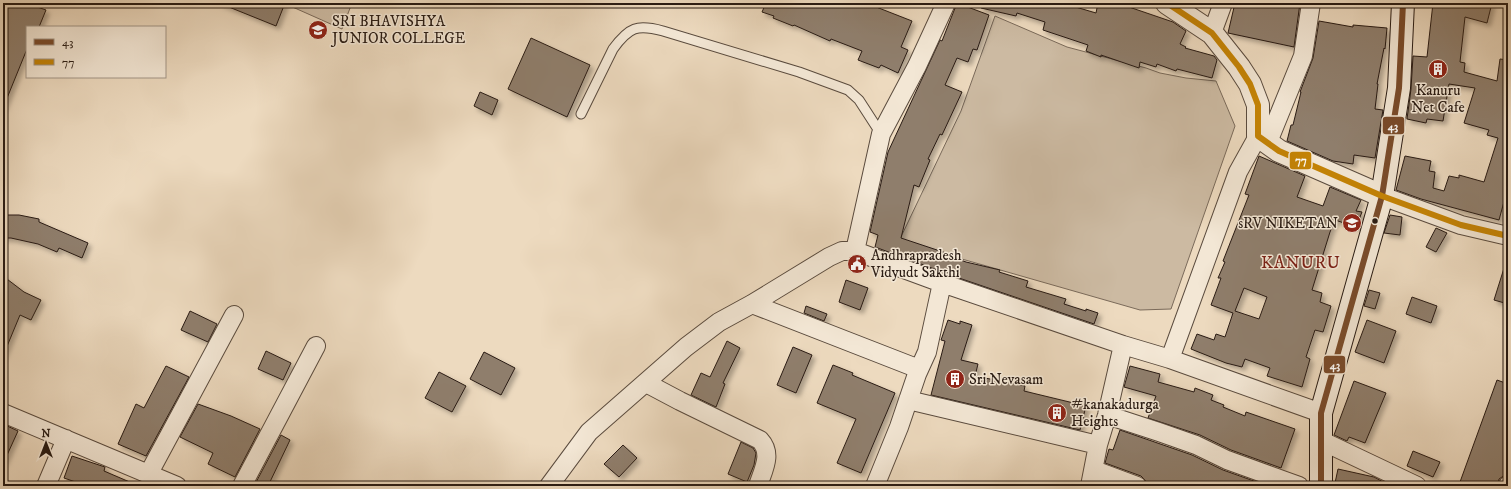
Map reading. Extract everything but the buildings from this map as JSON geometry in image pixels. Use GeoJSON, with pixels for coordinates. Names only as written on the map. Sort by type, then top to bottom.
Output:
{"type":"FeatureCollection","features":[{"type":"Feature","properties":{"kind":"main road"},"geometry":{"type":"LineString","coordinates":[[1167,3],[1212,33],[1239,67],[1250,84],[1258,105],[1263,139],[1279,151],[1382,196]]}},
{"type":"Feature","properties":{"kind":"main road"},"geometry":{"type":"LineString","coordinates":[[1321,486],[1321,413],[1382,196],[1399,88],[1403,3]]}},
{"type":"Feature","properties":{"kind":"street"},"geometry":{"type":"LineString","coordinates":[[855,251],[881,134],[917,66],[946,3]]}},
{"type":"Feature","properties":{"kind":"street"},"geometry":{"type":"LineString","coordinates":[[1212,33],[1223,3]]}},
{"type":"Feature","properties":{"kind":"street"},"geometry":{"type":"LineString","coordinates":[[1170,359],[1238,172],[1263,139],[1303,56],[1311,3]]}},
{"type":"Feature","properties":{"kind":"street"},"geometry":{"type":"LineString","coordinates":[[1382,196],[1461,224],[1508,236]]}},
{"type":"Feature","properties":{"kind":"street"},"geometry":{"type":"LineString","coordinates":[[549,486],[589,432],[686,347],[719,322],[752,304],[829,257],[842,251],[855,251],[942,283],[1123,345],[1170,359],[1321,413]]}},
{"type":"Feature","properties":{"kind":"street"},"geometry":{"type":"LineString","coordinates":[[875,486],[899,427],[926,352],[942,283]]}},
{"type":"Feature","properties":{"kind":"street"},"geometry":{"type":"LineString","coordinates":[[752,304],[919,369]]}},
{"type":"Feature","properties":{"kind":"street"},"geometry":{"type":"LineString","coordinates":[[149,473],[234,315]]}},
{"type":"Feature","properties":{"kind":"street"},"geometry":{"type":"LineString","coordinates":[[1123,345],[1107,415],[1098,445],[1092,478],[1137,486]]}},
{"type":"Feature","properties":{"kind":"street"},"geometry":{"type":"LineString","coordinates":[[242,486],[316,346]]}},
{"type":"Feature","properties":{"kind":"street"},"geometry":{"type":"LineString","coordinates":[[646,383],[680,402],[760,440],[766,447],[768,457],[758,486]]}},
{"type":"Feature","properties":{"kind":"street"},"geometry":{"type":"LineString","coordinates":[[908,400],[1098,445]]}},
{"type":"Feature","properties":{"kind":"street"},"geometry":{"type":"LineString","coordinates":[[3,413],[177,486]]}},
{"type":"Feature","properties":{"kind":"street"},"geometry":{"type":"LineString","coordinates":[[1107,415],[1159,432],[1227,460],[1296,485]]}},
{"type":"Feature","properties":{"kind":"street"},"geometry":{"type":"LineString","coordinates":[[46,486],[66,439]]}},
{"type":"Feature","properties":{"kind":"street"},"geometry":{"type":"LineString","coordinates":[[1320,440],[1417,486]]}},
{"type":"Feature","properties":{"kind":"lane"},"geometry":{"type":"LineString","coordinates":[[581,114],[618,41],[632,30],[645,27],[663,31],[799,72],[848,90],[859,100],[881,134]]}},
{"type":"Feature","properties":{"kind":"shaded area"},"geometry":{"type":"Polygon","coordinates":[[[289,3],[352,3],[342,29],[288,5],[289,3]]]}},
{"type":"Feature","properties":{"kind":"shaded area"},"geometry":{"type":"Polygon","coordinates":[[[995,16],[1067,47],[1160,73],[1186,78],[1216,81],[1235,126],[1171,309],[1140,310],[899,241],[961,111],[995,16]]]}},
{"type":"Feature","properties":{"kind":"transit line","name":"77"},"geometry":{"type":"LineString","coordinates":[[1167,3],[1212,33],[1239,67],[1250,84],[1258,105],[1258,136],[1279,151],[1382,196],[1461,225],[1508,236]]}},
{"type":"Feature","properties":{"kind":"transit line","name":"43"},"geometry":{"type":"LineString","coordinates":[[1321,486],[1321,413],[1382,196],[1399,88],[1403,3]]}},
{"type":"Feature","properties":{"kind":"place","name":"SRI BHAVISHYA JUNIOR COLLEGE"},"geometry":{"type":"Point","coordinates":[318,30]}},
{"type":"Feature","properties":{"kind":"place","name":"Kanuru Net Cafe"},"geometry":{"type":"Point","coordinates":[1438,69]}},
{"type":"Feature","properties":{"kind":"place","name":"sRV NIKETAN"},"geometry":{"type":"Point","coordinates":[1352,223]}},
{"type":"Feature","properties":{"kind":"place","name":"Andhrapradesh Vidyudt Sakthi"},"geometry":{"type":"Point","coordinates":[857,264]}},
{"type":"Feature","properties":{"kind":"place","name":"Sri Nevasam"},"geometry":{"type":"Point","coordinates":[955,379]}},
{"type":"Feature","properties":{"kind":"place","name":"#kanakadurga Heights"},"geometry":{"type":"Point","coordinates":[1057,413]}},
{"type":"Feature","properties":{"kind":"district","name":"KANURU"},"geometry":{"type":"Point","coordinates":[1301,262]}}]}
